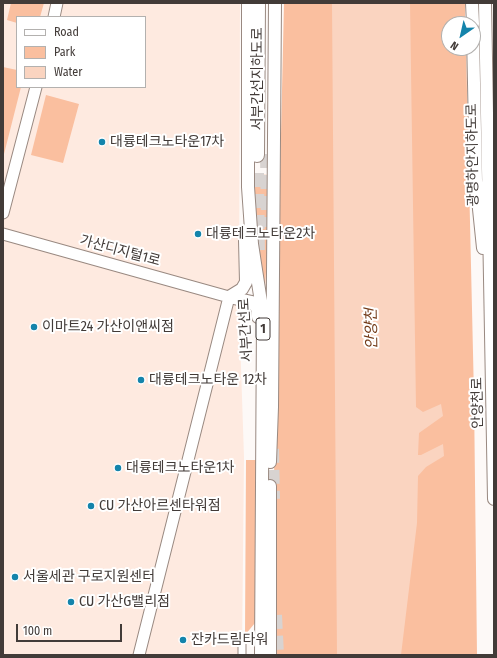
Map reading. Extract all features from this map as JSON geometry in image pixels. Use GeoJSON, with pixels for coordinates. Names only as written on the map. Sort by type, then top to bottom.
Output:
{"type":"FeatureCollection","features":[{"type":"Feature","properties":{"kind":"highway","name":"서부간선지하도로"},"geometry":{"type":"LineString","coordinates":[[258,3],[262,154],[267,3]]}},
{"type":"Feature","properties":{"kind":"main road","name":"서부간선로"},"geometry":{"type":"LineString","coordinates":[[248,3],[248,187],[252,244],[263,315],[264,397],[262,412],[261,655]]}},
{"type":"Feature","properties":{"kind":"main road","name":"서부간선로"},"geometry":{"type":"LineString","coordinates":[[270,655],[270,453],[272,407],[275,140],[275,3]]}},
{"type":"Feature","properties":{"kind":"main road"},"geometry":{"type":"LineString","coordinates":[[275,140],[282,3]]}},
{"type":"Feature","properties":{"kind":"main road"},"geometry":{"type":"LineString","coordinates":[[472,3],[473,16]]}},
{"type":"Feature","properties":{"kind":"main road","name":"광명하안지하도로"},"geometry":{"type":"LineString","coordinates":[[485,3],[491,307]]}},
{"type":"Feature","properties":{"kind":"main road"},"geometry":{"type":"LineString","coordinates":[[473,56],[476,180],[491,307]]}},
{"type":"Feature","properties":{"kind":"main road"},"geometry":{"type":"LineString","coordinates":[[229,297],[242,289],[246,282],[245,224],[248,187]]}},
{"type":"Feature","properties":{"kind":"main road"},"geometry":{"type":"LineString","coordinates":[[491,307],[494,283]]}},
{"type":"Feature","properties":{"kind":"main road"},"geometry":{"type":"LineString","coordinates":[[229,297],[252,302],[258,309],[259,381],[262,412]]}},
{"type":"Feature","properties":{"kind":"main road","name":"안양천로"},"geometry":{"type":"LineString","coordinates":[[491,307],[494,499]]}},
{"type":"Feature","properties":{"kind":"street"},"geometry":{"type":"LineString","coordinates":[[54,16],[57,3]]}},
{"type":"Feature","properties":{"kind":"street"},"geometry":{"type":"LineString","coordinates":[[3,213],[36,88]]}},
{"type":"Feature","properties":{"kind":"street","name":"가산디지털1로"},"geometry":{"type":"LineString","coordinates":[[3,234],[229,297]]}},
{"type":"Feature","properties":{"kind":"street"},"geometry":{"type":"LineString","coordinates":[[139,655],[229,297]]}},
{"type":"Feature","properties":{"kind":"street"},"geometry":{"type":"LineString","coordinates":[[242,643],[242,655]]}},
{"type":"Feature","properties":{"kind":"shaded area"},"geometry":{"type":"Polygon","coordinates":[[[3,3],[240,3],[239,307],[244,457],[242,655],[3,655],[3,3]]]}},
{"type":"Feature","properties":{"kind":"green space"},"geometry":{"type":"Polygon","coordinates":[[[11,3],[44,3],[40,16],[16,16],[16,23],[7,20],[11,3]]]}},
{"type":"Feature","properties":{"kind":"green space"},"geometry":{"type":"Polygon","coordinates":[[[284,3],[465,3],[465,16],[441,16],[441,56],[466,56],[474,396],[477,655],[275,655],[274,439],[284,3]]]}},
{"type":"Feature","properties":{"kind":"green space"},"geometry":{"type":"Polygon","coordinates":[[[3,67],[16,70],[16,88],[21,88],[3,158],[3,67]]]}},
{"type":"Feature","properties":{"kind":"green space"},"geometry":{"type":"Polygon","coordinates":[[[46,95],[79,104],[63,163],[31,155],[46,95]]]}},
{"type":"Feature","properties":{"kind":"green space"},"geometry":{"type":"Polygon","coordinates":[[[251,174],[271,175],[265,291],[262,284],[251,174]]]}},
{"type":"Feature","properties":{"kind":"green space"},"geometry":{"type":"Polygon","coordinates":[[[246,460],[256,460],[255,623],[245,635],[246,460]]]}},
{"type":"Feature","properties":{"kind":"water","name":"안양천"},"geometry":{"type":"Polygon","coordinates":[[[332,3],[410,3],[416,407],[423,412],[441,404],[443,416],[419,433],[418,455],[421,455],[443,444],[444,456],[426,467],[418,476],[417,523],[401,655],[337,655],[332,3]]]}},
{"type":"Feature","properties":{"kind":"tunnel"},"geometry":{"type":"LineString","coordinates":[[267,154],[268,227]]}},
{"type":"Feature","properties":{"kind":"tunnel"},"geometry":{"type":"LineString","coordinates":[[257,173],[258,256]]}},
{"type":"Feature","properties":{"kind":"tunnel"},"geometry":{"type":"LineString","coordinates":[[272,449],[273,499]]}},
{"type":"Feature","properties":{"kind":"tunnel"},"geometry":{"type":"LineString","coordinates":[[275,615],[277,655]]}},
{"type":"Feature","properties":{"kind":"place","name":"대륭테크노타운17차"},"geometry":{"type":"Point","coordinates":[102,142]}},
{"type":"Feature","properties":{"kind":"place","name":"대륭테크노타운2차"},"geometry":{"type":"Point","coordinates":[198,234]}},
{"type":"Feature","properties":{"kind":"place","name":"이마트24 가산이앤씨점"},"geometry":{"type":"Point","coordinates":[34,327]}},
{"type":"Feature","properties":{"kind":"place","name":"대륭테크노타운 12차"},"geometry":{"type":"Point","coordinates":[141,380]}},
{"type":"Feature","properties":{"kind":"place","name":"대륭테크노타운1차"},"geometry":{"type":"Point","coordinates":[118,468]}},
{"type":"Feature","properties":{"kind":"place","name":"CU 가산아르센타워점"},"geometry":{"type":"Point","coordinates":[91,506]}},
{"type":"Feature","properties":{"kind":"place","name":"서울세관 구로지원센터"},"geometry":{"type":"Point","coordinates":[15,577]}},
{"type":"Feature","properties":{"kind":"place","name":"CU 가산G밸리점"},"geometry":{"type":"Point","coordinates":[71,602]}},
{"type":"Feature","properties":{"kind":"place","name":"잔카드림타워"},"geometry":{"type":"Point","coordinates":[183,640]}}]}
